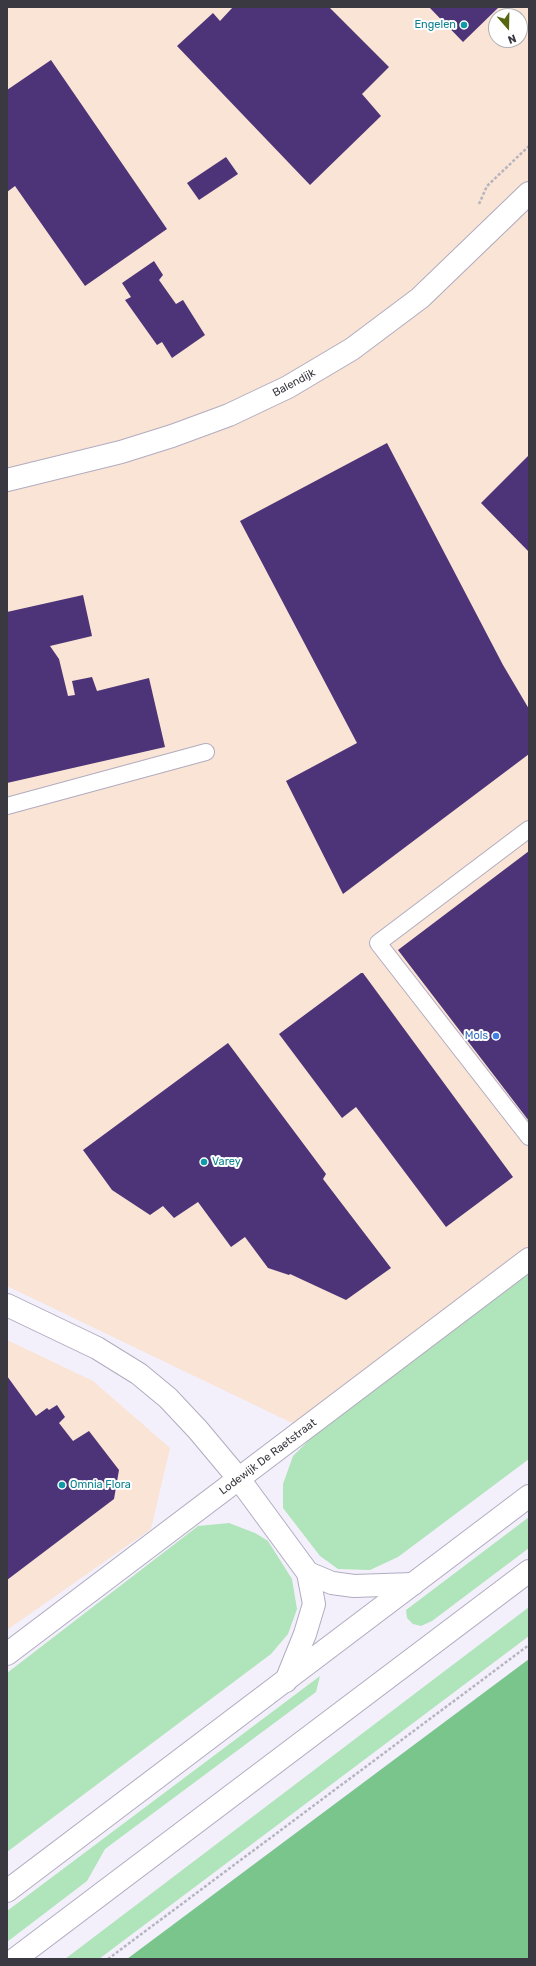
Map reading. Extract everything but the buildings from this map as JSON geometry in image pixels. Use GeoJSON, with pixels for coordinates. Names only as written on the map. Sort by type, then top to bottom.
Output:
{"type":"FeatureCollection","features":[{"type":"Feature","properties":{"kind":"main road","name":"Balendijk"},"geometry":{"type":"LineString","coordinates":[[7,480],[121,452],[172,436],[229,415],[288,387],[352,350],[420,298],[529,193]]}},
{"type":"Feature","properties":{"kind":"main road","name":"Lodewijk De Raetstraat"},"geometry":{"type":"LineString","coordinates":[[7,1654],[529,1259]]}},
{"type":"Feature","properties":{"kind":"main road"},"geometry":{"type":"LineString","coordinates":[[7,1305],[97,1348],[139,1374],[168,1398],[198,1430],[239,1479],[308,1573],[314,1604],[306,1634],[286,1681]]}},
{"type":"Feature","properties":{"kind":"main road"},"geometry":{"type":"LineString","coordinates":[[7,1891],[529,1496]]}},
{"type":"Feature","properties":{"kind":"main road"},"geometry":{"type":"LineString","coordinates":[[15,1959],[529,1571]]}},
{"type":"Feature","properties":{"kind":"main road"},"geometry":{"type":"LineString","coordinates":[[308,1573],[332,1583],[354,1586],[413,1584]]}},
{"type":"Feature","properties":{"kind":"lane"},"geometry":{"type":"LineString","coordinates":[[7,806],[206,752]]}},
{"type":"Feature","properties":{"kind":"lane"},"geometry":{"type":"LineString","coordinates":[[529,829],[378,943],[529,1137]]}},
{"type":"Feature","properties":{"kind":"path"},"geometry":{"type":"LineString","coordinates":[[479,206],[487,186],[529,146]]}},
{"type":"Feature","properties":{"kind":"path"},"geometry":{"type":"LineString","coordinates":[[108,1959],[529,1645]]}},
{"type":"Feature","properties":{"kind":"shaded area"},"geometry":{"type":"Polygon","coordinates":[[[7,7],[529,7],[529,1273],[315,1434],[7,1286],[7,7]]]}},
{"type":"Feature","properties":{"kind":"shaded area"},"geometry":{"type":"Polygon","coordinates":[[[7,1340],[93,1381],[170,1448],[151,1529],[7,1630],[7,1340]]]}},
{"type":"Feature","properties":{"kind":"green space"},"geometry":{"type":"Polygon","coordinates":[[[529,1273],[529,1459],[398,1557],[370,1570],[338,1569],[320,1556],[283,1508],[283,1484],[293,1456],[315,1434],[529,1273]]]}},
{"type":"Feature","properties":{"kind":"green space"},"geometry":{"type":"Polygon","coordinates":[[[529,1517],[529,1548],[432,1621],[421,1626],[413,1624],[407,1618],[406,1610],[529,1517]]]}},
{"type":"Feature","properties":{"kind":"green space"},"geometry":{"type":"Polygon","coordinates":[[[229,1523],[255,1533],[268,1541],[292,1579],[297,1609],[288,1634],[271,1654],[7,1852],[7,1673],[198,1526],[229,1523]]]}},
{"type":"Feature","properties":{"kind":"green space"},"geometry":{"type":"Polygon","coordinates":[[[529,1607],[529,1636],[99,1959],[65,1959],[529,1607]]]}},
{"type":"Feature","properties":{"kind":"green space"},"geometry":{"type":"Polygon","coordinates":[[[529,1659],[529,1959],[127,1959],[529,1659]]]}},
{"type":"Feature","properties":{"kind":"green space"},"geometry":{"type":"Polygon","coordinates":[[[320,1676],[316,1692],[105,1849],[87,1881],[7,1942],[7,1911],[320,1676]]]}},
{"type":"Feature","properties":{"kind":"place","name":"Engelen"},"geometry":{"type":"Point","coordinates":[464,25]}},
{"type":"Feature","properties":{"kind":"place","name":"Mols"},"geometry":{"type":"Point","coordinates":[496,1036]}},
{"type":"Feature","properties":{"kind":"place","name":"Varey"},"geometry":{"type":"Point","coordinates":[204,1162]}},
{"type":"Feature","properties":{"kind":"place","name":"Omnia Flora"},"geometry":{"type":"Point","coordinates":[62,1485]}}]}
